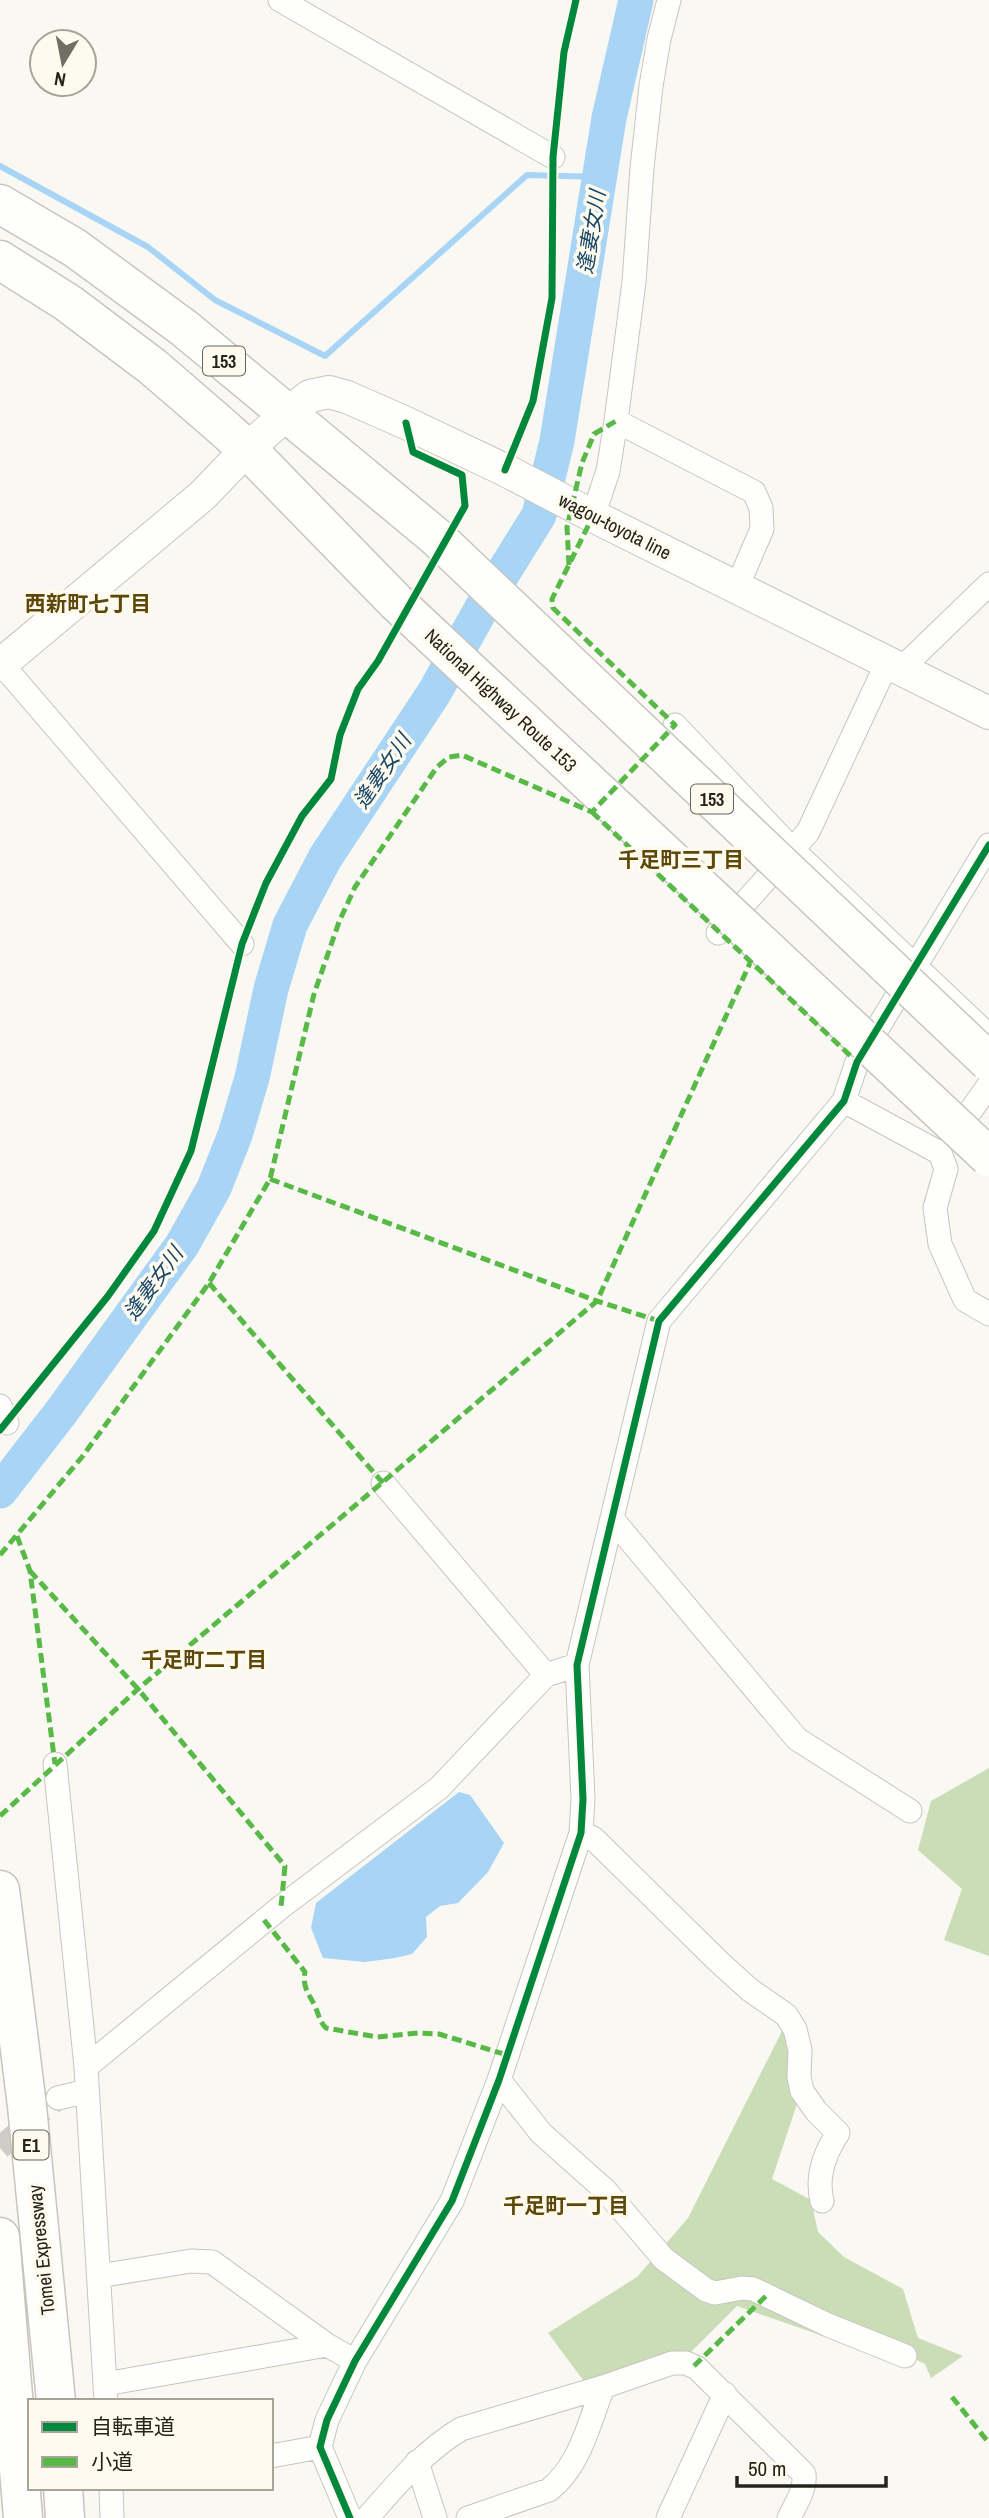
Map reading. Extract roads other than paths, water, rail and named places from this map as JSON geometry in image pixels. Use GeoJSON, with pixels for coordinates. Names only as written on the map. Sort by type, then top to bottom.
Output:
{"type":"FeatureCollection","features":[{"type":"Feature","properties":{"kind":"highway","name":"153"},"geometry":{"type":"LineString","coordinates":[[0,204],[75,248],[184,328],[442,540],[989,1062]]}},
{"type":"Feature","properties":{"kind":"highway","name":"National Highway Route 153"},"geometry":{"type":"LineString","coordinates":[[0,260],[79,311],[153,367],[247,449],[402,610],[989,1157]]}},
{"type":"Feature","properties":{"kind":"highway","name":"Tomei Expressway"},"geometry":{"type":"LineString","coordinates":[[0,1890],[27,2106],[56,2399]]}},
{"type":"Feature","properties":{"kind":"highway","name":"Tomei Expressway"},"geometry":{"type":"LineString","coordinates":[[0,2237],[23,2518]]}},
{"type":"Feature","properties":{"kind":"highway"},"geometry":{"type":"LineString","coordinates":[[63,2490],[65,2518]]}},
{"type":"Feature","properties":{"kind":"main road","name":"wagou-toyota line"},"geometry":{"type":"LineString","coordinates":[[1,664],[203,495],[247,449],[288,413],[310,396],[329,392],[406,423],[505,470],[989,713]]}},
{"type":"Feature","properties":{"kind":"street"},"geometry":{"type":"LineString","coordinates":[[280,0],[553,157]]}},
{"type":"Feature","properties":{"kind":"street"},"geometry":{"type":"LineString","coordinates":[[589,514],[608,471],[616,421],[634,282],[651,86],[669,0]]}},
{"type":"Feature","properties":{"kind":"street"},"geometry":{"type":"LineString","coordinates":[[616,421],[754,492],[761,508],[762,529],[737,587]]}},
{"type":"Feature","properties":{"kind":"street"},"geometry":{"type":"LineString","coordinates":[[718,933],[808,832],[894,666],[989,584]]}},
{"type":"Feature","properties":{"kind":"street"},"geometry":{"type":"LineString","coordinates":[[1,664],[242,944]]}},
{"type":"Feature","properties":{"kind":"street"},"geometry":{"type":"LineString","coordinates":[[675,724],[792,849],[989,1036]]}},
{"type":"Feature","properties":{"kind":"street"},"geometry":{"type":"LineString","coordinates":[[350,2518],[320,2447],[327,2420],[355,2361],[452,2201],[499,2080],[581,1833],[583,1799],[576,1665],[659,1321],[844,1101],[857,1062],[989,845]]}},
{"type":"Feature","properties":{"kind":"street"},"geometry":{"type":"LineString","coordinates":[[940,1153],[989,1085]]}},
{"type":"Feature","properties":{"kind":"street"},"geometry":{"type":"LineString","coordinates":[[844,1101],[940,1153],[946,1169],[936,1208],[940,1244],[965,1300],[989,1314]]}},
{"type":"Feature","properties":{"kind":"street"},"geometry":{"type":"LineString","coordinates":[[383,1483],[547,1675]]}},
{"type":"Feature","properties":{"kind":"street"},"geometry":{"type":"LineString","coordinates":[[613,1520],[797,1739],[910,1811]]}},
{"type":"Feature","properties":{"kind":"street"},"geometry":{"type":"LineString","coordinates":[[86,2067],[281,1907],[439,1788],[547,1675],[576,1665]]}},
{"type":"Feature","properties":{"kind":"street"},"geometry":{"type":"LineString","coordinates":[[55,1764],[86,2067],[105,2392],[327,2345]]}},
{"type":"Feature","properties":{"kind":"street"},"geometry":{"type":"LineString","coordinates":[[581,1833],[593,1838],[750,1990],[786,2015],[795,2029],[800,2050],[799,2077],[802,2091],[816,2111],[838,2133],[821,2167],[819,2188],[822,2202]]}},
{"type":"Feature","properties":{"kind":"street"},"geometry":{"type":"LineString","coordinates":[[499,2080],[541,2133],[605,2190],[664,2259],[706,2290],[715,2293],[742,2288],[753,2289],[828,2325],[905,2356]]}},
{"type":"Feature","properties":{"kind":"street"},"geometry":{"type":"LineString","coordinates":[[58,2098],[87,2091]]}},
{"type":"Feature","properties":{"kind":"street"},"geometry":{"type":"LineString","coordinates":[[99,2276],[191,2261],[212,2262],[327,2345],[355,2361]]}},
{"type":"Feature","properties":{"kind":"street"},"geometry":{"type":"LineString","coordinates":[[367,2518],[417,2462],[444,2439],[461,2429],[603,2387],[673,2363],[686,2363],[697,2368],[725,2394],[804,2474],[805,2480],[789,2518]]}},
{"type":"Feature","properties":{"kind":"street"},"geometry":{"type":"LineString","coordinates":[[468,2518],[549,2490],[558,2483],[572,2465],[603,2387]]}},
{"type":"Feature","properties":{"kind":"street"},"geometry":{"type":"LineString","coordinates":[[668,2518],[725,2394]]}},
{"type":"Feature","properties":{"kind":"street"},"geometry":{"type":"LineString","coordinates":[[273,2456],[320,2447]]}},
{"type":"Feature","properties":{"kind":"street"},"geometry":{"type":"LineString","coordinates":[[417,2462],[435,2518]]}},
{"type":"Feature","properties":{"kind":"street"},"geometry":{"type":"LineString","coordinates":[[111,2490],[112,2518]]}},
{"type":"Feature","properties":{"kind":"water"},"geometry":{"type":"Polygon","coordinates":[[[459,1792],[470,1795],[504,1843],[488,1872],[458,1903],[440,1906],[426,1917],[427,1937],[412,1954],[365,1962],[323,1958],[311,1928],[316,1903],[459,1792]]]}},
{"type":"Feature","properties":{"kind":"waterway","name":"逢妻女川"},"geometry":{"type":"LineString","coordinates":[[0,1491],[62,1411],[182,1245],[214,1188],[235,1135],[252,1078],[271,989],[290,925],[325,858],[434,693],[488,597],[539,515],[557,441],[609,118],[636,0]]}},
{"type":"Feature","properties":{"kind":"waterway"},"geometry":{"type":"LineString","coordinates":[[0,166],[148,247],[215,300],[325,356],[527,175],[599,177]]}},
{"type":"Feature","properties":{"kind":"tunnel"},"geometry":{"type":"LineString","coordinates":[[0,2148],[58,2098]]}},
{"type":"Feature","properties":{"kind":"district","name":"西新町七丁目"},"geometry":{"type":"Point","coordinates":[88,603]}},
{"type":"Feature","properties":{"kind":"district","name":"千足町三丁目"},"geometry":{"type":"Point","coordinates":[681,859]}},
{"type":"Feature","properties":{"kind":"district","name":"千足町二丁目"},"geometry":{"type":"Point","coordinates":[204,1659]}},
{"type":"Feature","properties":{"kind":"district","name":"千足町一丁目"},"geometry":{"type":"Point","coordinates":[566,2205]}}]}
